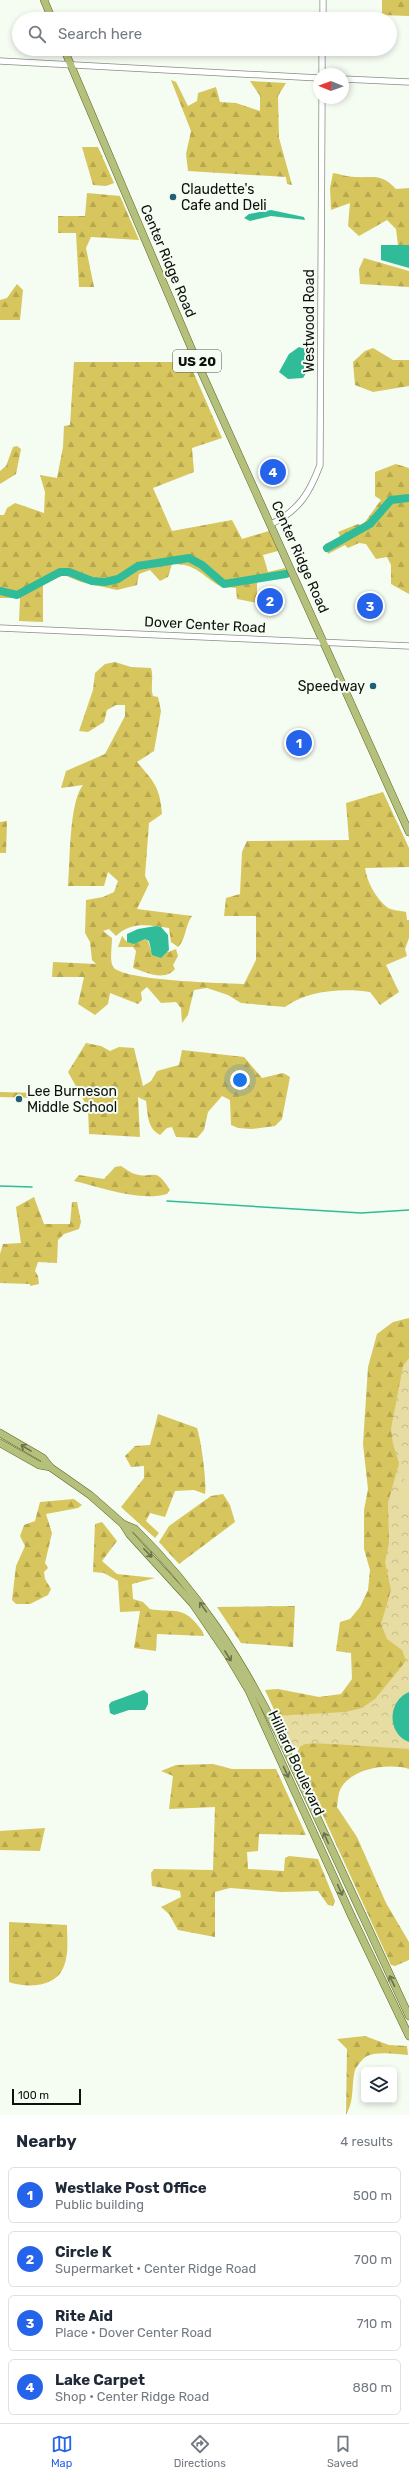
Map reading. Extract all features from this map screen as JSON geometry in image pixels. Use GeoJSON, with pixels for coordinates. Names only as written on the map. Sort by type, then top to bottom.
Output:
{"type":"FeatureCollection","features":[{"type":"Feature","properties":{"kind":"main road"},"geometry":{"type":"LineString","coordinates":[[44,0],[49,12]]}},
{"type":"Feature","properties":{"kind":"main road","name":"Center Ridge Road"},"geometry":{"type":"LineString","coordinates":[[67,56],[178,319],[409,832]]}},
{"type":"Feature","properties":{"kind":"main road","name":"Hilliard Boulevard"},"geometry":{"type":"LineString","coordinates":[[0,1432],[43,1458],[50,1467],[90,1495],[123,1524],[130,1535],[193,1604],[227,1654],[249,1691],[351,1915],[409,2036]]}},
{"type":"Feature","properties":{"kind":"main road","name":"Hilliard Boulevard"},"geometry":{"type":"LineString","coordinates":[[0,1443],[38,1465],[50,1467]]}},
{"type":"Feature","properties":{"kind":"main road","name":"Hilliard Boulevard"},"geometry":{"type":"LineString","coordinates":[[123,1524],[135,1529],[190,1589],[243,1665],[280,1737],[409,2016]]}},
{"type":"Feature","properties":{"kind":"street"},"geometry":{"type":"LineString","coordinates":[[323,0],[323,12]]}},
{"type":"Feature","properties":{"kind":"street"},"geometry":{"type":"LineString","coordinates":[[322,56],[322,68]]}},
{"type":"Feature","properties":{"kind":"street"},"geometry":{"type":"LineString","coordinates":[[0,61],[71,66],[313,78]]}},
{"type":"Feature","properties":{"kind":"street"},"geometry":{"type":"LineString","coordinates":[[349,79],[409,82]]}},
{"type":"Feature","properties":{"kind":"street","name":"Westwood Road"},"geometry":{"type":"LineString","coordinates":[[271,524],[298,507],[311,489],[320,465],[322,104]]}},
{"type":"Feature","properties":{"kind":"street","name":"Dover Center Road"},"geometry":{"type":"LineString","coordinates":[[0,628],[324,644],[409,646]]}},
{"type":"Feature","properties":{"kind":"green space"},"geometry":{"type":"Polygon","coordinates":[[[382,0],[409,0],[409,16],[397,16],[397,12],[382,12],[382,0]]]}},
{"type":"Feature","properties":{"kind":"green space"},"geometry":{"type":"Polygon","coordinates":[[[171,80],[176,82],[188,106],[197,101],[198,93],[216,87],[220,102],[236,103],[260,111],[260,96],[250,81],[286,83],[278,96],[279,138],[292,185],[287,184],[286,177],[188,171],[186,154],[191,131],[171,80]]]}},
{"type":"Feature","properties":{"kind":"green space"},"geometry":{"type":"Polygon","coordinates":[[[82,147],[98,147],[114,183],[106,186],[93,185],[82,147]]]}},
{"type":"Feature","properties":{"kind":"green space"},"geometry":{"type":"Polygon","coordinates":[[[333,173],[352,177],[377,177],[391,184],[396,189],[409,188],[409,245],[398,245],[396,229],[387,220],[359,236],[348,226],[350,203],[331,210],[330,188],[333,173]]]}},
{"type":"Feature","properties":{"kind":"green space"},"geometry":{"type":"Polygon","coordinates":[[[87,193],[120,196],[139,240],[91,237],[86,248],[94,287],[79,287],[76,233],[58,233],[58,216],[85,216],[87,193]]]}},
{"type":"Feature","properties":{"kind":"green space"},"geometry":{"type":"Polygon","coordinates":[[[364,258],[409,271],[409,287],[360,284],[359,269],[364,258]]]}},
{"type":"Feature","properties":{"kind":"green space"},"geometry":{"type":"Polygon","coordinates":[[[17,284],[23,290],[20,320],[0,320],[0,300],[7,298],[17,284]]]}},
{"type":"Feature","properties":{"kind":"green space"},"geometry":{"type":"Polygon","coordinates":[[[373,348],[393,360],[409,360],[409,386],[373,392],[355,385],[353,362],[365,351],[373,348]]]}},
{"type":"Feature","properties":{"kind":"green space"},"geometry":{"type":"Polygon","coordinates":[[[74,362],[189,362],[222,438],[192,448],[194,472],[153,488],[172,531],[232,520],[242,539],[269,531],[278,551],[263,555],[268,572],[285,568],[288,576],[257,580],[257,603],[237,599],[236,588],[220,586],[193,568],[180,564],[172,564],[168,577],[160,581],[150,570],[139,574],[137,585],[117,590],[81,582],[64,575],[43,584],[43,622],[19,621],[20,598],[0,598],[0,515],[4,515],[7,508],[15,503],[44,513],[45,492],[40,475],[57,478],[63,447],[64,426],[70,425],[74,362]]]}},
{"type":"Feature","properties":{"kind":"green space"},"geometry":{"type":"Polygon","coordinates":[[[17,446],[21,449],[16,474],[0,484],[0,471],[6,466],[13,447],[17,446]]]}},
{"type":"Feature","properties":{"kind":"green space"},"geometry":{"type":"Polygon","coordinates":[[[396,464],[409,468],[409,594],[391,584],[391,565],[387,557],[376,559],[366,544],[359,543],[348,548],[345,545],[328,554],[325,544],[341,538],[338,532],[358,524],[362,526],[381,500],[375,496],[375,472],[396,464]]]}},
{"type":"Feature","properties":{"kind":"green space"},"geometry":{"type":"Polygon","coordinates":[[[115,662],[131,667],[151,668],[152,693],[153,696],[158,697],[161,711],[154,751],[137,762],[148,775],[158,791],[162,814],[149,823],[145,876],[149,884],[137,909],[192,916],[183,940],[178,947],[171,942],[169,928],[147,925],[134,926],[122,931],[116,936],[109,929],[103,931],[112,938],[112,966],[123,972],[155,979],[244,984],[256,960],[256,916],[224,916],[226,898],[240,894],[242,852],[247,841],[349,840],[346,803],[383,792],[409,848],[409,867],[365,868],[370,884],[380,900],[388,908],[406,912],[407,920],[409,920],[409,938],[405,949],[407,956],[386,965],[399,992],[380,1005],[370,992],[349,990],[315,994],[294,1001],[285,1007],[241,1003],[228,995],[207,988],[194,990],[188,1015],[182,1023],[181,1008],[176,1002],[161,1003],[147,987],[141,992],[142,1000],[138,1004],[110,993],[108,1004],[95,1015],[78,1004],[84,977],[52,977],[53,962],[96,964],[92,960],[90,942],[85,933],[86,900],[103,897],[114,892],[118,881],[108,872],[104,886],[68,886],[73,818],[78,793],[83,785],[61,788],[66,771],[105,754],[125,716],[125,705],[116,705],[107,710],[104,722],[88,732],[79,731],[93,690],[95,673],[105,664],[115,662]]]}},
{"type":"Feature","properties":{"kind":"green space"},"geometry":{"type":"Polygon","coordinates":[[[7,821],[6,853],[0,853],[0,822],[7,821]]]}},
{"type":"Feature","properties":{"kind":"green space"},"geometry":{"type":"Polygon","coordinates":[[[122,936],[127,942],[145,939],[148,941],[151,951],[168,952],[176,949],[178,956],[173,965],[175,969],[166,975],[155,975],[133,968],[136,951],[133,947],[118,947],[122,936]]]}},
{"type":"Feature","properties":{"kind":"green space"},"geometry":{"type":"Polygon","coordinates":[[[86,1043],[101,1046],[110,1051],[119,1047],[134,1048],[143,1086],[151,1081],[157,1071],[179,1065],[182,1050],[244,1057],[262,1078],[283,1073],[290,1077],[282,1119],[275,1126],[251,1129],[238,1128],[231,1125],[230,1100],[222,1096],[208,1112],[204,1130],[197,1138],[176,1137],[172,1127],[167,1128],[160,1135],[150,1125],[146,1101],[138,1097],[140,1137],[89,1134],[88,1108],[68,1072],[86,1043]]]}},
{"type":"Feature","properties":{"kind":"green space"},"geometry":{"type":"Polygon","coordinates":[[[0,1092],[36,1093],[34,1098],[0,1097],[0,1092]]]}},
{"type":"Feature","properties":{"kind":"green space"},"geometry":{"type":"Polygon","coordinates":[[[121,1166],[131,1173],[157,1176],[165,1182],[170,1190],[167,1194],[156,1196],[132,1195],[74,1181],[79,1175],[104,1179],[115,1167],[121,1166]]]}},
{"type":"Feature","properties":{"kind":"green space"},"geometry":{"type":"Polygon","coordinates":[[[34,1197],[44,1224],[70,1224],[72,1202],[77,1202],[81,1222],[79,1229],[64,1234],[58,1240],[57,1263],[38,1262],[35,1271],[38,1276],[39,1284],[30,1286],[30,1284],[0,1283],[0,1254],[3,1244],[21,1243],[16,1207],[34,1197]]]}},
{"type":"Feature","properties":{"kind":"green space"},"geometry":{"type":"Polygon","coordinates":[[[409,1318],[409,1362],[399,1457],[409,1673],[376,1701],[354,1713],[336,1717],[316,1718],[277,1716],[265,1690],[278,1689],[319,1697],[341,1694],[352,1679],[351,1653],[336,1651],[340,1622],[350,1619],[360,1607],[368,1590],[370,1570],[364,1549],[364,1510],[368,1489],[363,1444],[368,1367],[377,1334],[393,1322],[409,1318]]]}},
{"type":"Feature","properties":{"kind":"green space"},"geometry":{"type":"Polygon","coordinates":[[[409,1358],[409,1749],[317,1743],[305,1744],[289,1753],[272,1716],[345,1712],[362,1708],[375,1699],[406,1661],[402,1650],[387,1639],[381,1624],[391,1590],[385,1562],[389,1543],[388,1503],[399,1463],[393,1444],[391,1429],[403,1366],[409,1358]]]}},
{"type":"Feature","properties":{"kind":"green space"},"geometry":{"type":"Polygon","coordinates":[[[158,1414],[197,1428],[203,1461],[205,1494],[194,1490],[175,1491],[165,1517],[150,1513],[146,1521],[159,1533],[155,1538],[121,1507],[144,1478],[144,1466],[131,1467],[125,1456],[135,1446],[150,1445],[158,1414]]]}},
{"type":"Feature","properties":{"kind":"green space"},"geometry":{"type":"Polygon","coordinates":[[[409,1468],[409,1505],[396,1499],[409,1468]]]}},
{"type":"Feature","properties":{"kind":"green space"},"geometry":{"type":"Polygon","coordinates":[[[223,1494],[230,1505],[235,1522],[179,1564],[159,1542],[169,1526],[211,1496],[223,1494]]]}},
{"type":"Feature","properties":{"kind":"green space"},"geometry":{"type":"Polygon","coordinates":[[[74,1499],[82,1505],[78,1508],[46,1514],[52,1533],[45,1563],[48,1568],[44,1572],[45,1579],[51,1589],[48,1595],[30,1604],[16,1604],[12,1600],[16,1566],[25,1546],[20,1536],[24,1525],[35,1521],[40,1502],[74,1499]]]}},
{"type":"Feature","properties":{"kind":"green space"},"geometry":{"type":"Polygon","coordinates":[[[102,1522],[117,1541],[102,1561],[117,1574],[155,1578],[132,1584],[133,1599],[143,1602],[150,1609],[175,1611],[185,1614],[190,1617],[202,1630],[204,1636],[157,1634],[156,1651],[134,1648],[140,1611],[120,1612],[118,1581],[104,1573],[93,1572],[95,1524],[102,1522]]]}},
{"type":"Feature","properties":{"kind":"green space"},"geometry":{"type":"Polygon","coordinates":[[[295,1606],[293,1647],[241,1643],[217,1607],[295,1606]]]}},
{"type":"Feature","properties":{"kind":"green space"},"geometry":{"type":"Polygon","coordinates":[[[301,1743],[398,1744],[409,1749],[409,1769],[401,1767],[382,1767],[353,1776],[346,1781],[341,1788],[337,1807],[357,1837],[386,1903],[409,1942],[409,1960],[395,1966],[391,1965],[296,1756],[301,1743]]]}},
{"type":"Feature","properties":{"kind":"green space"},"geometry":{"type":"Polygon","coordinates":[[[213,1764],[232,1769],[276,1769],[306,1835],[259,1834],[258,1851],[247,1852],[248,1869],[284,1871],[285,1858],[289,1856],[318,1859],[335,1901],[333,1906],[328,1905],[318,1891],[282,1892],[230,1888],[215,1892],[215,1937],[178,1930],[169,1914],[161,1907],[181,1897],[180,1891],[152,1886],[151,1873],[154,1869],[213,1870],[215,1807],[169,1809],[173,1776],[161,1771],[176,1765],[213,1764]]]}},
{"type":"Feature","properties":{"kind":"green space"},"geometry":{"type":"Polygon","coordinates":[[[45,1828],[40,1851],[0,1850],[0,1831],[45,1828]]]}},
{"type":"Feature","properties":{"kind":"green space"},"geometry":{"type":"Polygon","coordinates":[[[9,1922],[67,1925],[66,1961],[55,1979],[32,1985],[9,1982],[9,1922]]]}},
{"type":"Feature","properties":{"kind":"green space"},"geometry":{"type":"Polygon","coordinates":[[[365,2036],[389,2045],[407,2046],[408,2055],[388,2053],[371,2054],[364,2058],[355,2070],[351,2103],[346,2115],[347,2049],[337,2039],[365,2036]]]}},
{"type":"Feature","properties":{"kind":"shaded area"},"geometry":{"type":"Polygon","coordinates":[[[271,210],[304,217],[305,220],[271,216],[250,221],[244,218],[249,214],[271,210]]]}},
{"type":"Feature","properties":{"kind":"shaded area"},"geometry":{"type":"Polygon","coordinates":[[[381,245],[409,245],[409,268],[381,260],[381,245]]]}},
{"type":"Feature","properties":{"kind":"shaded area"},"geometry":{"type":"Polygon","coordinates":[[[299,347],[306,349],[306,373],[303,378],[288,379],[279,372],[289,354],[299,347]]]}},
{"type":"Feature","properties":{"kind":"shaded area"},"geometry":{"type":"Polygon","coordinates":[[[156,926],[161,927],[168,935],[169,950],[161,958],[152,955],[149,941],[145,939],[134,944],[127,942],[127,934],[138,929],[156,926]]]}},
{"type":"Feature","properties":{"kind":"shaded area"},"geometry":{"type":"Polygon","coordinates":[[[144,1690],[148,1694],[148,1704],[145,1710],[129,1710],[114,1715],[110,1713],[109,1705],[111,1702],[144,1690]]]}},
{"type":"Feature","properties":{"kind":"shaded area"},"geometry":{"type":"Polygon","coordinates":[[[409,1692],[409,1742],[402,1738],[397,1732],[392,1717],[397,1702],[402,1696],[409,1692]]]}},
{"type":"Feature","properties":{"kind":"waterway"},"geometry":{"type":"LineString","coordinates":[[327,548],[370,524],[391,500],[409,498]]}},
{"type":"Feature","properties":{"kind":"waterway"},"geometry":{"type":"LineString","coordinates":[[0,591],[17,595],[60,572],[69,572],[92,581],[105,582],[118,579],[138,566],[189,558],[202,565],[224,584],[286,574]]}},
{"type":"Feature","properties":{"kind":"waterway"},"geometry":{"type":"LineString","coordinates":[[0,1186],[32,1187]]}},
{"type":"Feature","properties":{"kind":"waterway"},"geometry":{"type":"LineString","coordinates":[[167,1201],[361,1213],[409,1210]]}},
{"type":"Feature","properties":{"kind":"place","name":"Claudette's Cafe and Deli"},"geometry":{"type":"Point","coordinates":[173,197]}},
{"type":"Feature","properties":{"kind":"place","name":"Lake Carpet"},"geometry":{"type":"Point","coordinates":[273,472]}},
{"type":"Feature","properties":{"kind":"place","name":"Circle K"},"geometry":{"type":"Point","coordinates":[270,601]}},
{"type":"Feature","properties":{"kind":"place","name":"Rite Aid"},"geometry":{"type":"Point","coordinates":[370,606]}},
{"type":"Feature","properties":{"kind":"place","name":"Speedway"},"geometry":{"type":"Point","coordinates":[373,686]}},
{"type":"Feature","properties":{"kind":"place","name":"Westlake Post Office"},"geometry":{"type":"Point","coordinates":[299,743]}},
{"type":"Feature","properties":{"kind":"place","name":"Lee Burneson Middle School"},"geometry":{"type":"Point","coordinates":[19,1099]}}]}
